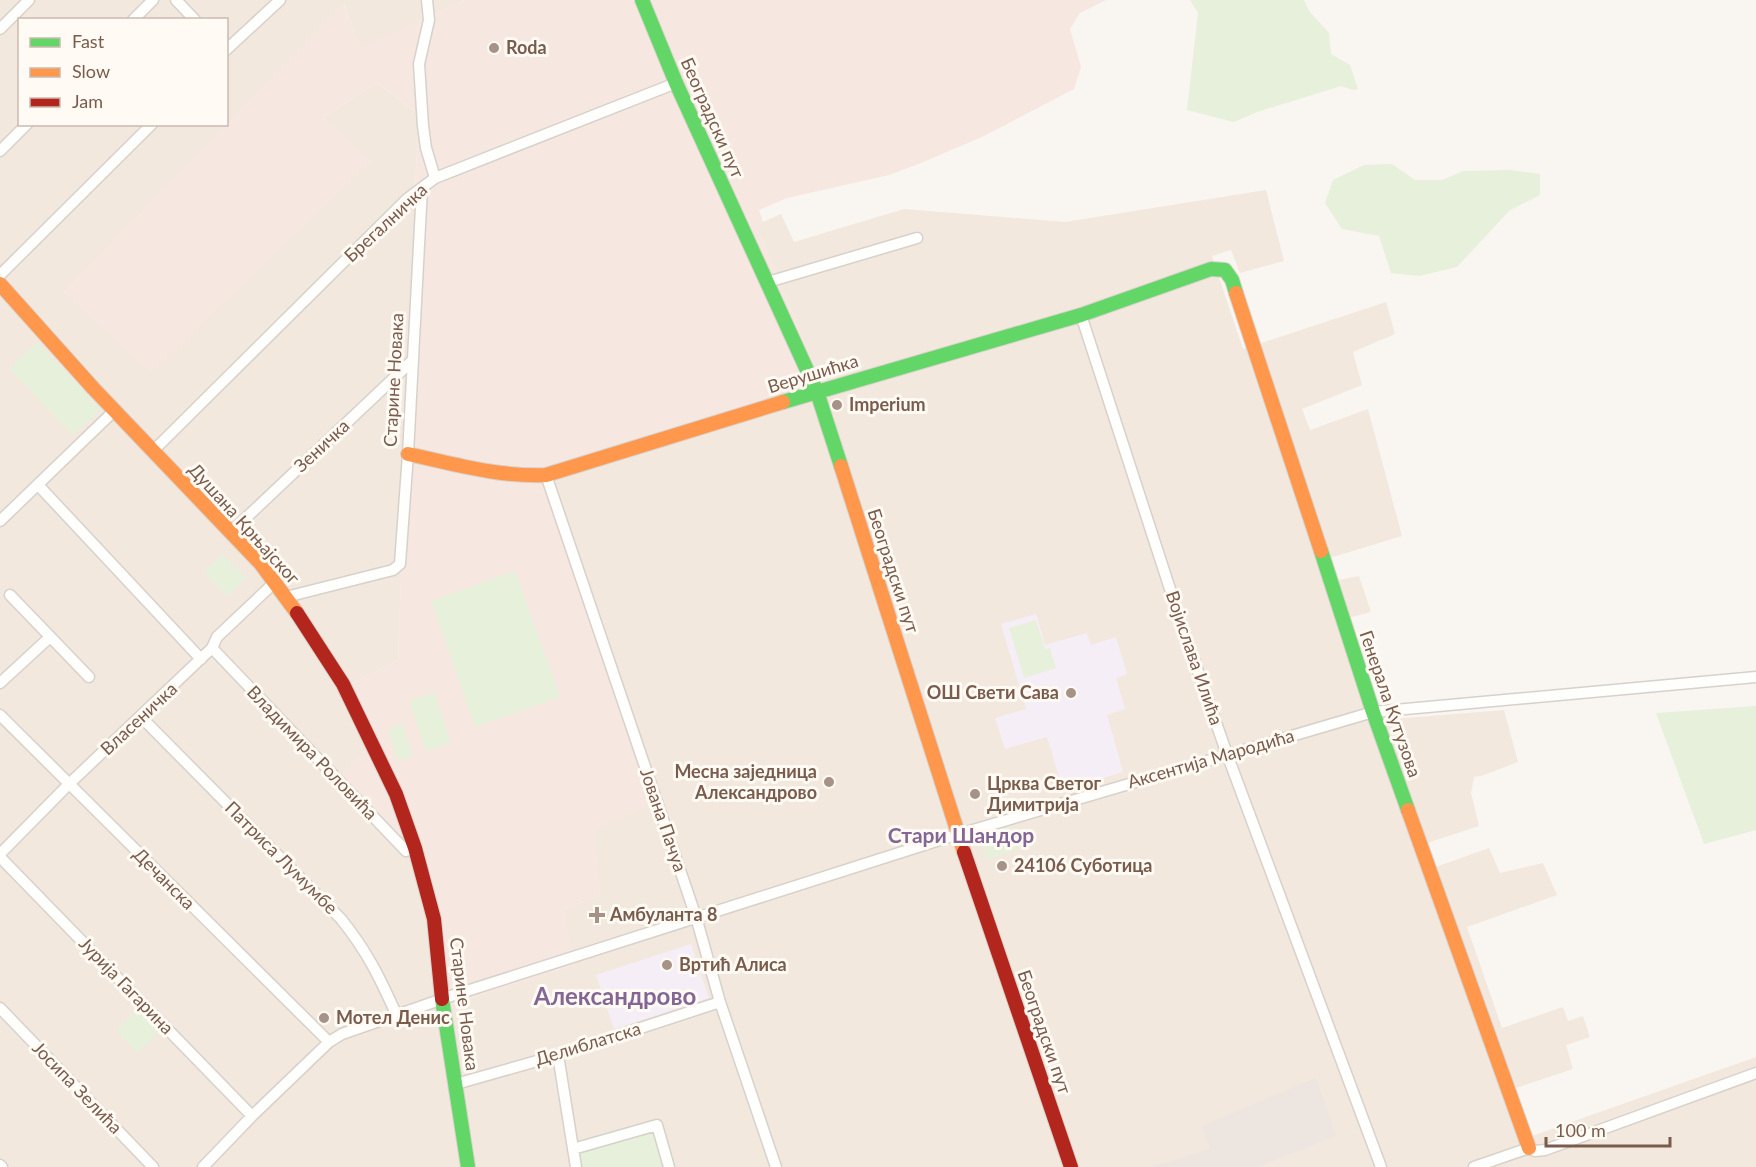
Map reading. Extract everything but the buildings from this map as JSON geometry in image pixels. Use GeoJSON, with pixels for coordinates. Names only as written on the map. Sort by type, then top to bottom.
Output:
{"type":"FeatureCollection","features":[{"type":"Feature","properties":{"kind":"street"},"geometry":{"type":"LineString","coordinates":[[0,29],[29,0]]}},
{"type":"Feature","properties":{"kind":"street"},"geometry":{"type":"LineString","coordinates":[[135,18],[153,0]]}},
{"type":"Feature","properties":{"kind":"street"},"geometry":{"type":"LineString","coordinates":[[176,0],[193,18]]}},
{"type":"Feature","properties":{"kind":"street"},"geometry":{"type":"LineString","coordinates":[[228,48],[280,0]]}},
{"type":"Feature","properties":{"kind":"street"},"geometry":{"type":"LineString","coordinates":[[427,0],[429,11],[419,64],[425,137],[435,178]]}},
{"type":"Feature","properties":{"kind":"street","name":"Београдски пут"},"geometry":{"type":"LineString","coordinates":[[642,0],[676,83],[817,392],[957,834],[1071,1167]]}},
{"type":"Feature","properties":{"kind":"street","name":"Брегалничка"},"geometry":{"type":"LineString","coordinates":[[153,451],[407,199],[435,178],[676,83]]}},
{"type":"Feature","properties":{"kind":"street"},"geometry":{"type":"LineString","coordinates":[[0,151],[25,126]]}},
{"type":"Feature","properties":{"kind":"street"},"geometry":{"type":"LineString","coordinates":[[0,275],[150,126]]}},
{"type":"Feature","properties":{"kind":"street","name":"Старине Новака"},"geometry":{"type":"LineString","coordinates":[[286,597],[393,570],[400,562],[422,188]]}},
{"type":"Feature","properties":{"kind":"street"},"geometry":{"type":"LineString","coordinates":[[768,282],[917,238]]}},
{"type":"Feature","properties":{"kind":"street","name":"Верушићка"},"geometry":{"type":"LineString","coordinates":[[408,454],[508,475],[528,477],[546,475],[817,392],[1081,315],[1211,269],[1225,270]]}},
{"type":"Feature","properties":{"kind":"street","name":"Генерала Кутузова"},"geometry":{"type":"LineString","coordinates":[[1225,270],[1232,280],[1250,333],[1372,712],[1529,1148]]}},
{"type":"Feature","properties":{"kind":"street","name":"Душана Крњајског"},"geometry":{"type":"LineString","coordinates":[[0,284],[114,411],[231,532],[275,582],[343,684],[396,794],[415,848]]}},
{"type":"Feature","properties":{"kind":"street","name":"Војислава Илића"},"geometry":{"type":"LineString","coordinates":[[1081,315],[1183,629],[1227,754],[1381,1167]]}},
{"type":"Feature","properties":{"kind":"street","name":"Зеничка"},"geometry":{"type":"LineString","coordinates":[[231,532],[412,360]]}},
{"type":"Feature","properties":{"kind":"street"},"geometry":{"type":"LineString","coordinates":[[0,521],[39,486],[114,411]]}},
{"type":"Feature","properties":{"kind":"street","name":"Јована Пачуа"},"geometry":{"type":"LineString","coordinates":[[546,475],[696,917],[720,1002],[776,1167]]}},
{"type":"Feature","properties":{"kind":"street"},"geometry":{"type":"LineString","coordinates":[[39,486],[201,659]]}},
{"type":"Feature","properties":{"kind":"street","name":"Власеничка"},"geometry":{"type":"LineString","coordinates":[[0,856],[68,785],[201,659],[212,648],[217,637],[275,582]]}},
{"type":"Feature","properties":{"kind":"street"},"geometry":{"type":"LineString","coordinates":[[10,595],[89,677]]}},
{"type":"Feature","properties":{"kind":"street"},"geometry":{"type":"LineString","coordinates":[[0,683],[50,637]]}},
{"type":"Feature","properties":{"kind":"street","name":"Владимира Роловића"},"geometry":{"type":"LineString","coordinates":[[212,648],[406,851],[415,848]]}},
{"type":"Feature","properties":{"kind":"street","name":"Аксентија Мародића"},"geometry":{"type":"LineString","coordinates":[[203,1167],[329,1042],[342,1034],[442,999],[957,834],[1372,712],[1756,676]]}},
{"type":"Feature","properties":{"kind":"street","name":"Дечанска"},"geometry":{"type":"LineString","coordinates":[[0,715],[329,1042]]}},
{"type":"Feature","properties":{"kind":"street","name":"Патриса Лумумбе"},"geometry":{"type":"LineString","coordinates":[[141,717],[360,942],[397,1016]]}},
{"type":"Feature","properties":{"kind":"street","name":"Старине Новака"},"geometry":{"type":"LineString","coordinates":[[415,848],[434,920],[442,999],[468,1167]]}},
{"type":"Feature","properties":{"kind":"street","name":"Јурија Гагарина"},"geometry":{"type":"LineString","coordinates":[[0,856],[252,1116]]}},
{"type":"Feature","properties":{"kind":"street","name":"Делиблатска"},"geometry":{"type":"LineString","coordinates":[[456,1084],[558,1055],[720,1002]]}},
{"type":"Feature","properties":{"kind":"street","name":"Јосипа Зелића"},"geometry":{"type":"LineString","coordinates":[[0,1008],[153,1167]]}},
{"type":"Feature","properties":{"kind":"street"},"geometry":{"type":"LineString","coordinates":[[558,1055],[576,1167]]}},
{"type":"Feature","properties":{"kind":"street"},"geometry":{"type":"LineString","coordinates":[[1474,1167],[1529,1148],[1535,1151],[1545,1150],[1756,1073]]}},
{"type":"Feature","properties":{"kind":"street"},"geometry":{"type":"LineString","coordinates":[[573,1149],[657,1125],[669,1167]]}},
{"type":"Feature","properties":{"kind":"shaded area"},"geometry":{"type":"Polygon","coordinates":[[[0,0],[465,0],[360,49],[344,5],[228,124],[228,18],[18,18],[18,126],[226,126],[64,292],[371,162],[323,117],[377,83],[418,114],[398,660],[344,687],[564,909],[599,896],[594,829],[546,475],[822,390],[757,228],[763,222],[781,214],[794,242],[904,209],[1065,222],[1266,190],[1284,261],[1240,273],[1231,250],[1212,256],[1243,349],[1386,302],[1395,334],[1353,352],[1362,385],[1302,409],[1310,430],[1368,409],[1402,536],[1326,559],[1334,581],[1359,576],[1371,612],[1348,618],[1381,720],[1504,710],[1518,762],[1474,777],[1471,793],[1479,826],[1424,844],[1433,868],[1489,848],[1500,873],[1543,863],[1557,895],[1467,927],[1502,1028],[1563,1007],[1568,1021],[1583,1016],[1590,1037],[1566,1045],[1573,1069],[1516,1088],[1529,1137],[1756,1057],[1756,1167],[0,1167],[0,0]]]}},
{"type":"Feature","properties":{"kind":"shaded area"},"geometry":{"type":"Polygon","coordinates":[[[465,0],[1106,0],[1080,13],[1070,29],[1081,67],[1074,89],[984,136],[921,163],[889,175],[787,198],[759,210],[763,222],[757,228],[823,390],[546,475],[657,802],[595,829],[599,896],[564,909],[574,966],[447,1007],[423,871],[334,783],[375,738],[344,687],[398,660],[418,114],[377,83],[323,117],[371,161],[151,372],[64,292],[225,126],[228,126],[228,123],[343,4],[360,48],[465,0]]]}},
{"type":"Feature","properties":{"kind":"shaded area","name":"ОШ Свети Сава"},"geometry":{"type":"Polygon","coordinates":[[[1036,614],[1045,645],[1087,633],[1091,645],[1116,637],[1127,674],[1116,678],[1125,709],[1107,715],[1123,772],[1063,790],[1047,737],[1005,749],[995,718],[1026,709],[1001,624],[1036,614]]]}},
{"type":"Feature","properties":{"kind":"shaded area"},"geometry":{"type":"Polygon","coordinates":[[[691,944],[709,998],[614,1029],[596,975],[691,944]]]}},
{"type":"Feature","properties":{"kind":"shaded area"},"geometry":{"type":"Polygon","coordinates":[[[1316,1078],[1336,1136],[1257,1167],[1151,1167],[1210,1149],[1202,1126],[1316,1078]]]}},
{"type":"Feature","properties":{"kind":"green space"},"geometry":{"type":"Polygon","coordinates":[[[1190,0],[1304,0],[1309,11],[1329,33],[1331,54],[1350,65],[1358,89],[1353,90],[1341,86],[1257,112],[1234,122],[1187,110],[1198,13],[1190,0]]]}},
{"type":"Feature","properties":{"kind":"green space"},"geometry":{"type":"Polygon","coordinates":[[[1392,164],[1415,180],[1442,180],[1464,171],[1510,170],[1540,174],[1540,195],[1510,210],[1457,267],[1419,276],[1391,273],[1379,236],[1342,229],[1325,203],[1333,180],[1364,165],[1392,164]]]}},
{"type":"Feature","properties":{"kind":"green space"},"geometry":{"type":"Polygon","coordinates":[[[37,342],[101,409],[73,435],[9,369],[37,342]]]}},
{"type":"Feature","properties":{"kind":"green space"},"geometry":{"type":"Polygon","coordinates":[[[222,554],[246,577],[227,596],[204,573],[222,554]]]}},
{"type":"Feature","properties":{"kind":"green space"},"geometry":{"type":"Polygon","coordinates":[[[515,571],[560,697],[475,727],[431,601],[515,571]]]}},
{"type":"Feature","properties":{"kind":"green space"},"geometry":{"type":"Polygon","coordinates":[[[1036,620],[1045,649],[1050,648],[1056,668],[1024,678],[1009,628],[1036,620]]]}},
{"type":"Feature","properties":{"kind":"green space"},"geometry":{"type":"Polygon","coordinates":[[[435,692],[451,743],[426,751],[409,701],[435,692]]]}},
{"type":"Feature","properties":{"kind":"green space"},"geometry":{"type":"Polygon","coordinates":[[[1756,706],[1756,830],[1704,844],[1656,713],[1756,706]]]}},
{"type":"Feature","properties":{"kind":"green space"},"geometry":{"type":"Polygon","coordinates":[[[403,724],[413,756],[398,761],[388,728],[403,724]]]}},
{"type":"Feature","properties":{"kind":"green space"},"geometry":{"type":"Polygon","coordinates":[[[1009,821],[1018,849],[987,860],[977,831],[1009,821]]]}},
{"type":"Feature","properties":{"kind":"green space"},"geometry":{"type":"Polygon","coordinates":[[[137,1010],[159,1032],[137,1053],[116,1031],[137,1010]]]}},
{"type":"Feature","properties":{"kind":"green space"},"geometry":{"type":"Polygon","coordinates":[[[653,1131],[663,1167],[581,1167],[579,1153],[653,1131]]]}},
{"type":"Feature","properties":{"kind":"traffic: fast"},"geometry":{"type":"LineString","coordinates":[[642,0],[676,83],[817,392],[841,466]]}},
{"type":"Feature","properties":{"kind":"traffic: fast"},"geometry":{"type":"LineString","coordinates":[[783,402],[1081,315],[1211,269],[1225,270],[1232,280],[1236,293]]}},
{"type":"Feature","properties":{"kind":"traffic: fast"},"geometry":{"type":"LineString","coordinates":[[1321,551],[1373,712],[1408,810]]}},
{"type":"Feature","properties":{"kind":"traffic: fast"},"geometry":{"type":"LineString","coordinates":[[442,999],[468,1167]]}},
{"type":"Feature","properties":{"kind":"traffic: slow"},"geometry":{"type":"LineString","coordinates":[[0,284],[93,388],[261,564],[297,613]]}},
{"type":"Feature","properties":{"kind":"traffic: slow"},"geometry":{"type":"LineString","coordinates":[[1236,293],[1321,551]]}},
{"type":"Feature","properties":{"kind":"traffic: slow"},"geometry":{"type":"LineString","coordinates":[[408,454],[493,472],[546,475],[783,402]]}},
{"type":"Feature","properties":{"kind":"traffic: slow"},"geometry":{"type":"LineString","coordinates":[[841,466],[964,852]]}},
{"type":"Feature","properties":{"kind":"traffic: slow"},"geometry":{"type":"LineString","coordinates":[[1408,810],[1529,1148]]}},
{"type":"Feature","properties":{"kind":"traffic: jam"},"geometry":{"type":"LineString","coordinates":[[297,613],[343,684],[396,794],[415,848],[434,919],[442,999]]}},
{"type":"Feature","properties":{"kind":"traffic: jam"},"geometry":{"type":"LineString","coordinates":[[964,852],[1071,1167]]}},
{"type":"Feature","properties":{"kind":"place","name":"Roda"},"geometry":{"type":"Point","coordinates":[494,48]}},
{"type":"Feature","properties":{"kind":"place","name":"Imperium"},"geometry":{"type":"Point","coordinates":[837,405]}},
{"type":"Feature","properties":{"kind":"place","name":"ОШ Свети Сава"},"geometry":{"type":"Point","coordinates":[1071,693]}},
{"type":"Feature","properties":{"kind":"place","name":"Месна заједница Александрово"},"geometry":{"type":"Point","coordinates":[829,782]}},
{"type":"Feature","properties":{"kind":"place","name":"Црква Светог Димитрија"},"geometry":{"type":"Point","coordinates":[975,794]}},
{"type":"Feature","properties":{"kind":"place","name":"24106 Суботица"},"geometry":{"type":"Point","coordinates":[1002,866]}},
{"type":"Feature","properties":{"kind":"place","name":"Амбуланта 8"},"geometry":{"type":"Point","coordinates":[597,915]}},
{"type":"Feature","properties":{"kind":"place","name":"Вртић Алиса"},"geometry":{"type":"Point","coordinates":[667,965]}},
{"type":"Feature","properties":{"kind":"place","name":"Мотел Денис"},"geometry":{"type":"Point","coordinates":[324,1018]}},
{"type":"Feature","properties":{"kind":"district","name":"Стари Шандор"},"geometry":{"type":"Point","coordinates":[961,836]}},
{"type":"Feature","properties":{"kind":"district","name":"Александрово"},"geometry":{"type":"Point","coordinates":[615,997]}}]}
